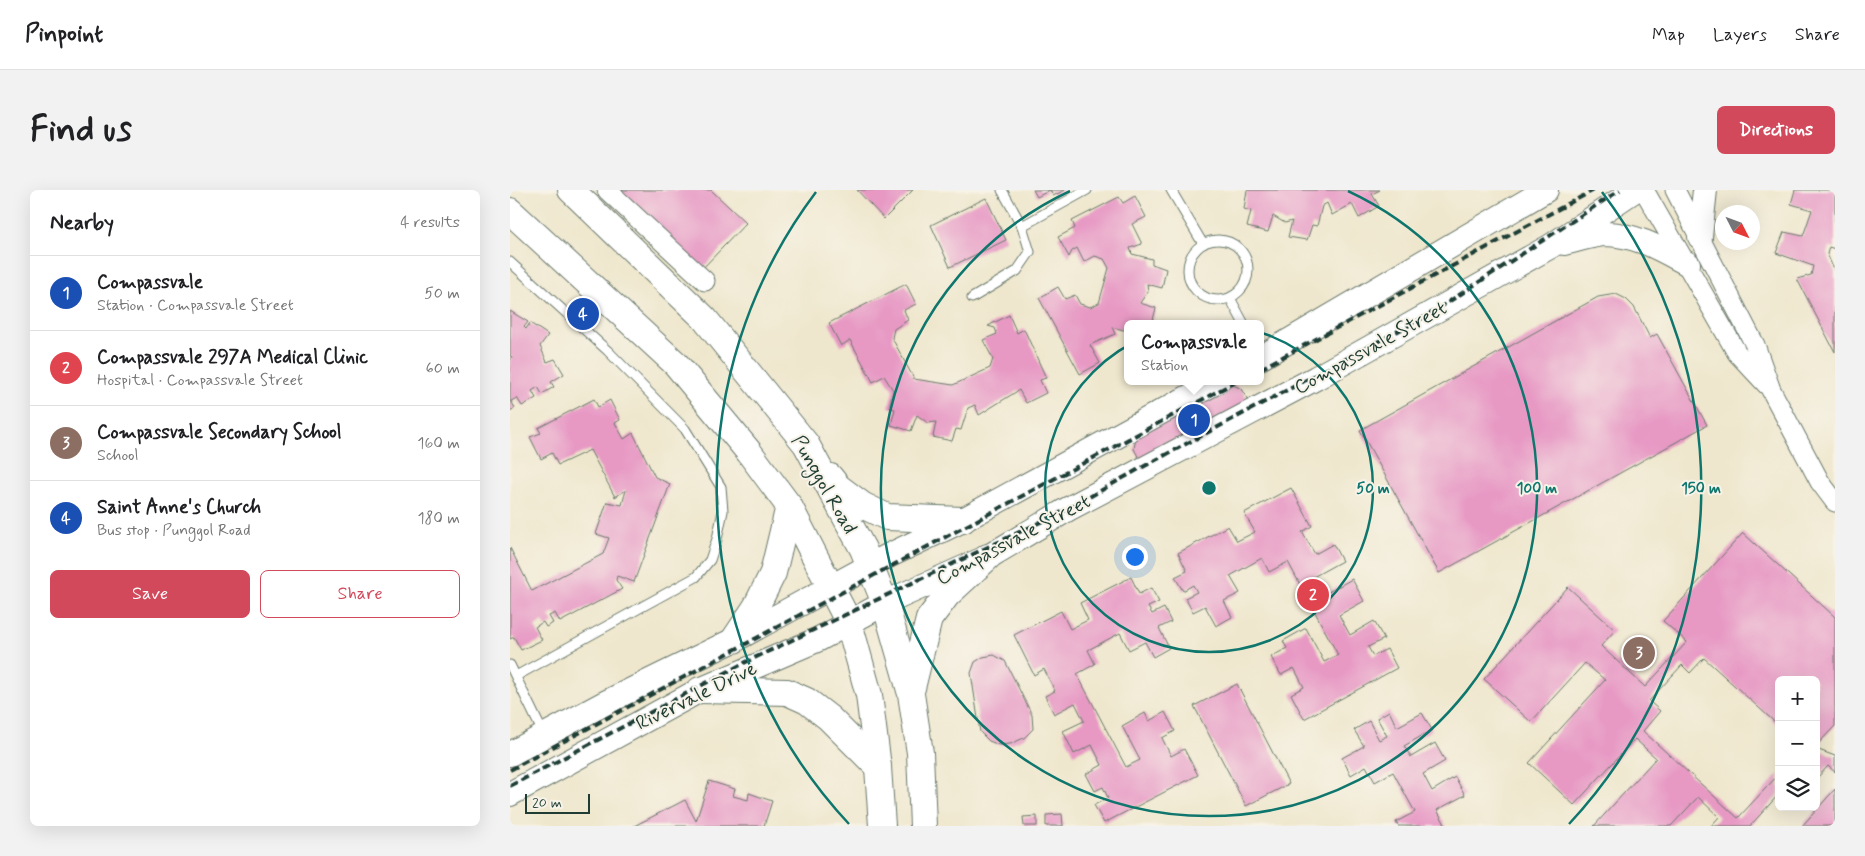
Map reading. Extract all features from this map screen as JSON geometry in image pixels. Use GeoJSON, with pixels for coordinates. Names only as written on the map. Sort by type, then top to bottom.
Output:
{"type":"FeatureCollection","features":[{"type":"Feature","properties":{"kind":"main road","name":"Punggol Road"},"geometry":{"type":"LineString","coordinates":[[571,190],[704,318],[806,444],[870,566],[885,603],[911,694],[920,753],[922,826]]}},
{"type":"Feature","properties":{"kind":"main road"},"geometry":{"type":"LineString","coordinates":[[510,211],[676,364],[749,452],[789,506],[849,623],[869,695],[878,767],[882,826]]}},
{"type":"Feature","properties":{"kind":"main road"},"geometry":{"type":"LineString","coordinates":[[806,444],[838,487],[862,505],[887,517],[963,520]]}},
{"type":"Feature","properties":{"kind":"main road"},"geometry":{"type":"LineString","coordinates":[[734,640],[756,607],[773,574],[789,506]]}},
{"type":"Feature","properties":{"kind":"main road"},"geometry":{"type":"LineString","coordinates":[[911,694],[929,619],[947,595],[988,557]]}},
{"type":"Feature","properties":{"kind":"main road"},"geometry":{"type":"LineString","coordinates":[[700,690],[787,692],[807,701],[829,718],[878,767]]}},
{"type":"Feature","properties":{"kind":"street"},"geometry":{"type":"LineString","coordinates":[[607,190],[705,281]]}},
{"type":"Feature","properties":{"kind":"street"},"geometry":{"type":"LineString","coordinates":[[1264,354],[1525,199],[1546,190]]}},
{"type":"Feature","properties":{"kind":"street","name":"Compassvale Street"},"geometry":{"type":"LineString","coordinates":[[885,603],[988,557],[1100,492],[1316,378],[1551,246],[1635,190]]}},
{"type":"Feature","properties":{"kind":"street"},"geometry":{"type":"LineString","coordinates":[[1644,190],[1688,264],[1737,353],[1771,390]]}},
{"type":"Feature","properties":{"kind":"street"},"geometry":{"type":"LineString","coordinates":[[1676,190],[1755,345],[1771,390],[1820,482],[1835,502]]}},
{"type":"Feature","properties":{"kind":"street"},"geometry":{"type":"LineString","coordinates":[[1700,236],[1705,190]]}},
{"type":"Feature","properties":{"kind":"street"},"geometry":{"type":"LineString","coordinates":[[1551,246],[1606,234],[1647,242],[1688,264]]}},
{"type":"Feature","properties":{"kind":"street"},"geometry":{"type":"LineString","coordinates":[[666,281],[684,261]]}},
{"type":"Feature","properties":{"kind":"street","name":"Compassvale Street"},"geometry":{"type":"LineString","coordinates":[[870,566],[963,520],[1211,385]]}},
{"type":"Feature","properties":{"kind":"street","name":"Rivervale Drive"},"geometry":{"type":"LineString","coordinates":[[510,754],[734,640],[870,566]]}},
{"type":"Feature","properties":{"kind":"street","name":"Rivervale Drive"},"geometry":{"type":"LineString","coordinates":[[510,794],[700,690],[818,639],[885,603]]}},
{"type":"Feature","properties":{"kind":"lane"},"geometry":{"type":"LineString","coordinates":[[972,298],[1017,271],[1030,252],[1022,226],[1002,190]]}},
{"type":"Feature","properties":{"kind":"lane"},"geometry":{"type":"LineString","coordinates":[[1022,226],[1087,190]]}},
{"type":"Feature","properties":{"kind":"lane"},"geometry":{"type":"LineString","coordinates":[[1171,190],[1203,244]]}},
{"type":"Feature","properties":{"kind":"lane"},"geometry":{"type":"LineString","coordinates":[[1213,241],[1224,241],[1234,245],[1242,252],[1248,272],[1245,283],[1239,292],[1230,298],[1208,299],[1198,293],[1191,284],[1188,273],[1189,262],[1194,252],[1203,244],[1213,241]]}},
{"type":"Feature","properties":{"kind":"lane"},"geometry":{"type":"LineString","coordinates":[[510,262],[608,351],[685,430],[721,487],[723,511],[710,560],[696,577],[516,676]]}},
{"type":"Feature","properties":{"kind":"lane"},"geometry":{"type":"LineString","coordinates":[[1230,298],[1242,320]]}},
{"type":"Feature","properties":{"kind":"lane"},"geometry":{"type":"LineString","coordinates":[[510,665],[544,736]]}},
{"type":"Feature","properties":{"kind":"building"},"geometry":{"type":"Polygon","coordinates":[[[618,190],[711,190],[746,223],[701,270],[618,190]]]}},
{"type":"Feature","properties":{"kind":"building"},"geometry":{"type":"Polygon","coordinates":[[[857,190],[913,190],[884,219],[857,190]]]}},
{"type":"Feature","properties":{"kind":"building"},"geometry":{"type":"Polygon","coordinates":[[[1033,190],[1050,190],[1037,197],[1033,190]]]}},
{"type":"Feature","properties":{"kind":"building"},"geometry":{"type":"Polygon","coordinates":[[[1050,190],[1065,190],[1053,196],[1050,190]]]}},
{"type":"Feature","properties":{"kind":"building"},"geometry":{"type":"Polygon","coordinates":[[[1247,190],[1380,190],[1372,194],[1379,206],[1359,218],[1352,204],[1332,215],[1327,203],[1322,206],[1317,226],[1312,225],[1307,240],[1288,237],[1292,221],[1285,223],[1273,216],[1268,232],[1247,227],[1251,211],[1244,209],[1247,190]]]}},
{"type":"Feature","properties":{"kind":"building"},"geometry":{"type":"Polygon","coordinates":[[[1795,190],[1835,190],[1835,249],[1829,247],[1827,254],[1835,272],[1835,352],[1797,279],[1811,275],[1813,266],[1776,253],[1784,232],[1803,236],[1812,210],[1791,204],[1795,190]]]}},
{"type":"Feature","properties":{"kind":"building"},"geometry":{"type":"Polygon","coordinates":[[[1135,196],[1146,217],[1132,224],[1142,244],[1130,248],[1132,254],[1152,259],[1152,264],[1166,269],[1162,288],[1147,284],[1148,291],[1140,303],[1156,308],[1153,320],[1124,320],[1124,330],[1112,327],[1115,334],[1090,345],[1100,363],[1080,374],[1039,298],[1058,287],[1065,299],[1075,295],[1080,304],[1090,307],[1099,303],[1109,268],[1104,259],[1095,256],[1084,262],[1077,248],[1072,251],[1069,257],[1058,237],[1075,228],[1072,221],[1119,197],[1123,203],[1135,196]]]}},
{"type":"Feature","properties":{"kind":"building"},"geometry":{"type":"Polygon","coordinates":[[[986,198],[1006,240],[950,267],[931,225],[986,198]]]}},
{"type":"Feature","properties":{"kind":"building"},"geometry":{"type":"Polygon","coordinates":[[[906,284],[916,304],[904,310],[908,320],[894,329],[892,338],[914,379],[953,385],[990,368],[993,359],[983,340],[997,334],[995,328],[988,326],[1009,315],[1017,333],[1024,329],[1046,378],[1040,380],[1046,393],[1026,403],[1019,390],[979,415],[975,405],[968,408],[961,430],[956,429],[952,441],[933,437],[936,422],[928,423],[917,415],[911,431],[891,425],[895,409],[889,407],[893,390],[884,376],[873,382],[850,340],[841,346],[829,323],[906,284]]]}},
{"type":"Feature","properties":{"kind":"building"},"geometry":{"type":"Polygon","coordinates":[[[1616,294],[1626,299],[1634,307],[1650,338],[1657,334],[1707,425],[1439,573],[1360,430],[1598,297],[1616,294]]]}},
{"type":"Feature","properties":{"kind":"building"},"geometry":{"type":"Polygon","coordinates":[[[510,311],[528,322],[524,327],[526,329],[530,323],[548,335],[540,346],[547,362],[555,359],[564,374],[551,382],[554,387],[542,394],[538,387],[532,391],[536,398],[522,406],[517,398],[511,401],[515,408],[510,411],[510,361],[512,357],[510,356],[510,311]]]}},
{"type":"Feature","properties":{"kind":"building"},"geometry":{"type":"Polygon","coordinates":[[[1222,385],[1236,386],[1241,389],[1248,400],[1248,407],[1140,460],[1134,449],[1136,437],[1222,385]]]}},
{"type":"Feature","properties":{"kind":"building"},"geometry":{"type":"Polygon","coordinates":[[[594,399],[598,407],[610,400],[620,420],[615,423],[624,439],[633,433],[655,477],[670,484],[634,582],[617,576],[616,580],[622,589],[560,622],[555,613],[549,616],[553,623],[546,627],[543,622],[535,627],[542,640],[521,650],[514,637],[510,639],[510,548],[532,591],[603,554],[609,538],[596,534],[607,502],[622,505],[626,490],[615,497],[590,450],[558,465],[552,453],[541,459],[530,437],[541,433],[538,428],[594,399]]]}},
{"type":"Feature","properties":{"kind":"building"},"geometry":{"type":"Polygon","coordinates":[[[1291,488],[1312,526],[1302,532],[1315,554],[1333,544],[1342,561],[1313,577],[1323,595],[1352,579],[1364,601],[1339,615],[1350,635],[1374,621],[1384,639],[1368,647],[1373,656],[1387,649],[1397,668],[1304,719],[1291,694],[1304,687],[1294,668],[1281,675],[1271,657],[1287,648],[1283,641],[1306,628],[1324,662],[1338,655],[1288,562],[1269,572],[1262,558],[1230,576],[1240,593],[1224,601],[1232,617],[1216,626],[1205,606],[1193,612],[1185,598],[1197,592],[1193,585],[1183,591],[1175,577],[1187,571],[1178,553],[1228,526],[1237,541],[1255,532],[1244,513],[1291,488]]]}},
{"type":"Feature","properties":{"kind":"building"},"geometry":{"type":"Polygon","coordinates":[[[1743,533],[1835,617],[1835,726],[1820,742],[1820,676],[1775,676],[1775,722],[1704,658],[1690,673],[1682,665],[1649,701],[1660,711],[1643,731],[1738,818],[1775,778],[1775,798],[1750,826],[1711,826],[1719,817],[1698,797],[1671,826],[1594,826],[1656,758],[1635,739],[1574,805],[1529,763],[1605,680],[1585,663],[1531,722],[1484,679],[1568,587],[1615,630],[1601,646],[1645,687],[1687,642],[1663,621],[1743,533]]]}},
{"type":"Feature","properties":{"kind":"building"},"geometry":{"type":"Polygon","coordinates":[[[1131,577],[1139,594],[1151,588],[1159,602],[1148,607],[1152,614],[1164,608],[1171,622],[1159,628],[1169,648],[1153,657],[1145,642],[1129,650],[1120,633],[1088,650],[1095,664],[1077,674],[1126,767],[1140,760],[1122,726],[1145,713],[1149,721],[1165,712],[1175,731],[1162,738],[1171,756],[1184,749],[1198,775],[1104,823],[1094,805],[1108,798],[1103,787],[1095,791],[1086,774],[1102,765],[1092,745],[1074,754],[1063,731],[1084,721],[1075,703],[1054,714],[1045,696],[1055,691],[1044,669],[1034,675],[1014,635],[1061,611],[1070,629],[1088,620],[1080,603],[1131,577]]]}},
{"type":"Feature","properties":{"kind":"building"},"geometry":{"type":"Polygon","coordinates":[[[994,655],[1005,661],[1032,715],[1033,729],[1024,738],[1010,744],[999,745],[989,741],[980,732],[971,673],[975,662],[983,657],[994,655]]]}},
{"type":"Feature","properties":{"kind":"building"},"geometry":{"type":"Polygon","coordinates":[[[1237,684],[1289,784],[1246,806],[1194,706],[1237,684]]]}},
{"type":"Feature","properties":{"kind":"building"},"geometry":{"type":"Polygon","coordinates":[[[1389,711],[1397,727],[1422,713],[1432,730],[1404,746],[1411,757],[1435,743],[1445,761],[1423,774],[1432,791],[1455,777],[1465,795],[1437,810],[1446,826],[1398,826],[1396,822],[1415,812],[1393,772],[1375,782],[1366,766],[1351,775],[1342,758],[1364,746],[1354,730],[1369,721],[1379,740],[1387,736],[1377,718],[1389,711]]]}},
{"type":"Feature","properties":{"kind":"building"},"geometry":{"type":"Polygon","coordinates":[[[1820,750],[1835,756],[1835,772],[1828,766],[1820,775],[1820,750]]]}},
{"type":"Feature","properties":{"kind":"building"},"geometry":{"type":"Polygon","coordinates":[[[709,781],[735,789],[733,796],[748,800],[749,793],[772,801],[764,826],[634,826],[685,800],[696,821],[709,781]]]}},
{"type":"Feature","properties":{"kind":"building"},"geometry":{"type":"Polygon","coordinates":[[[1835,789],[1835,826],[1802,826],[1815,811],[1820,811],[1820,806],[1835,789]]]}},
{"type":"Feature","properties":{"kind":"building"},"geometry":{"type":"Polygon","coordinates":[[[1062,814],[1063,826],[1046,826],[1046,815],[1062,814]]]}},
{"type":"Feature","properties":{"kind":"building"},"geometry":{"type":"Polygon","coordinates":[[[1037,816],[1037,826],[1024,826],[1023,817],[1037,816]]]}},
{"type":"Feature","properties":{"kind":"railway"},"geometry":{"type":"LineString","coordinates":[[1264,367],[1594,190]]}},
{"type":"Feature","properties":{"kind":"railway"},"geometry":{"type":"LineString","coordinates":[[510,786],[748,661],[1068,509],[1139,469],[1430,314],[1620,190]]}},
{"type":"Feature","properties":{"kind":"railway"},"geometry":{"type":"LineString","coordinates":[[510,770],[1230,385]]}},
{"type":"Feature","properties":{"kind":"place","name":"Saint Anne's Church"},"geometry":{"type":"Point","coordinates":[583,314]}},
{"type":"Feature","properties":{"kind":"place","name":"Compassvale"},"geometry":{"type":"Point","coordinates":[1194,420]}},
{"type":"Feature","properties":{"kind":"place","name":"Compassvale 297A Medical Clinic"},"geometry":{"type":"Point","coordinates":[1313,595]}},
{"type":"Feature","properties":{"kind":"place","name":"Compassvale Secondary School"},"geometry":{"type":"Point","coordinates":[1639,653]}}]}
